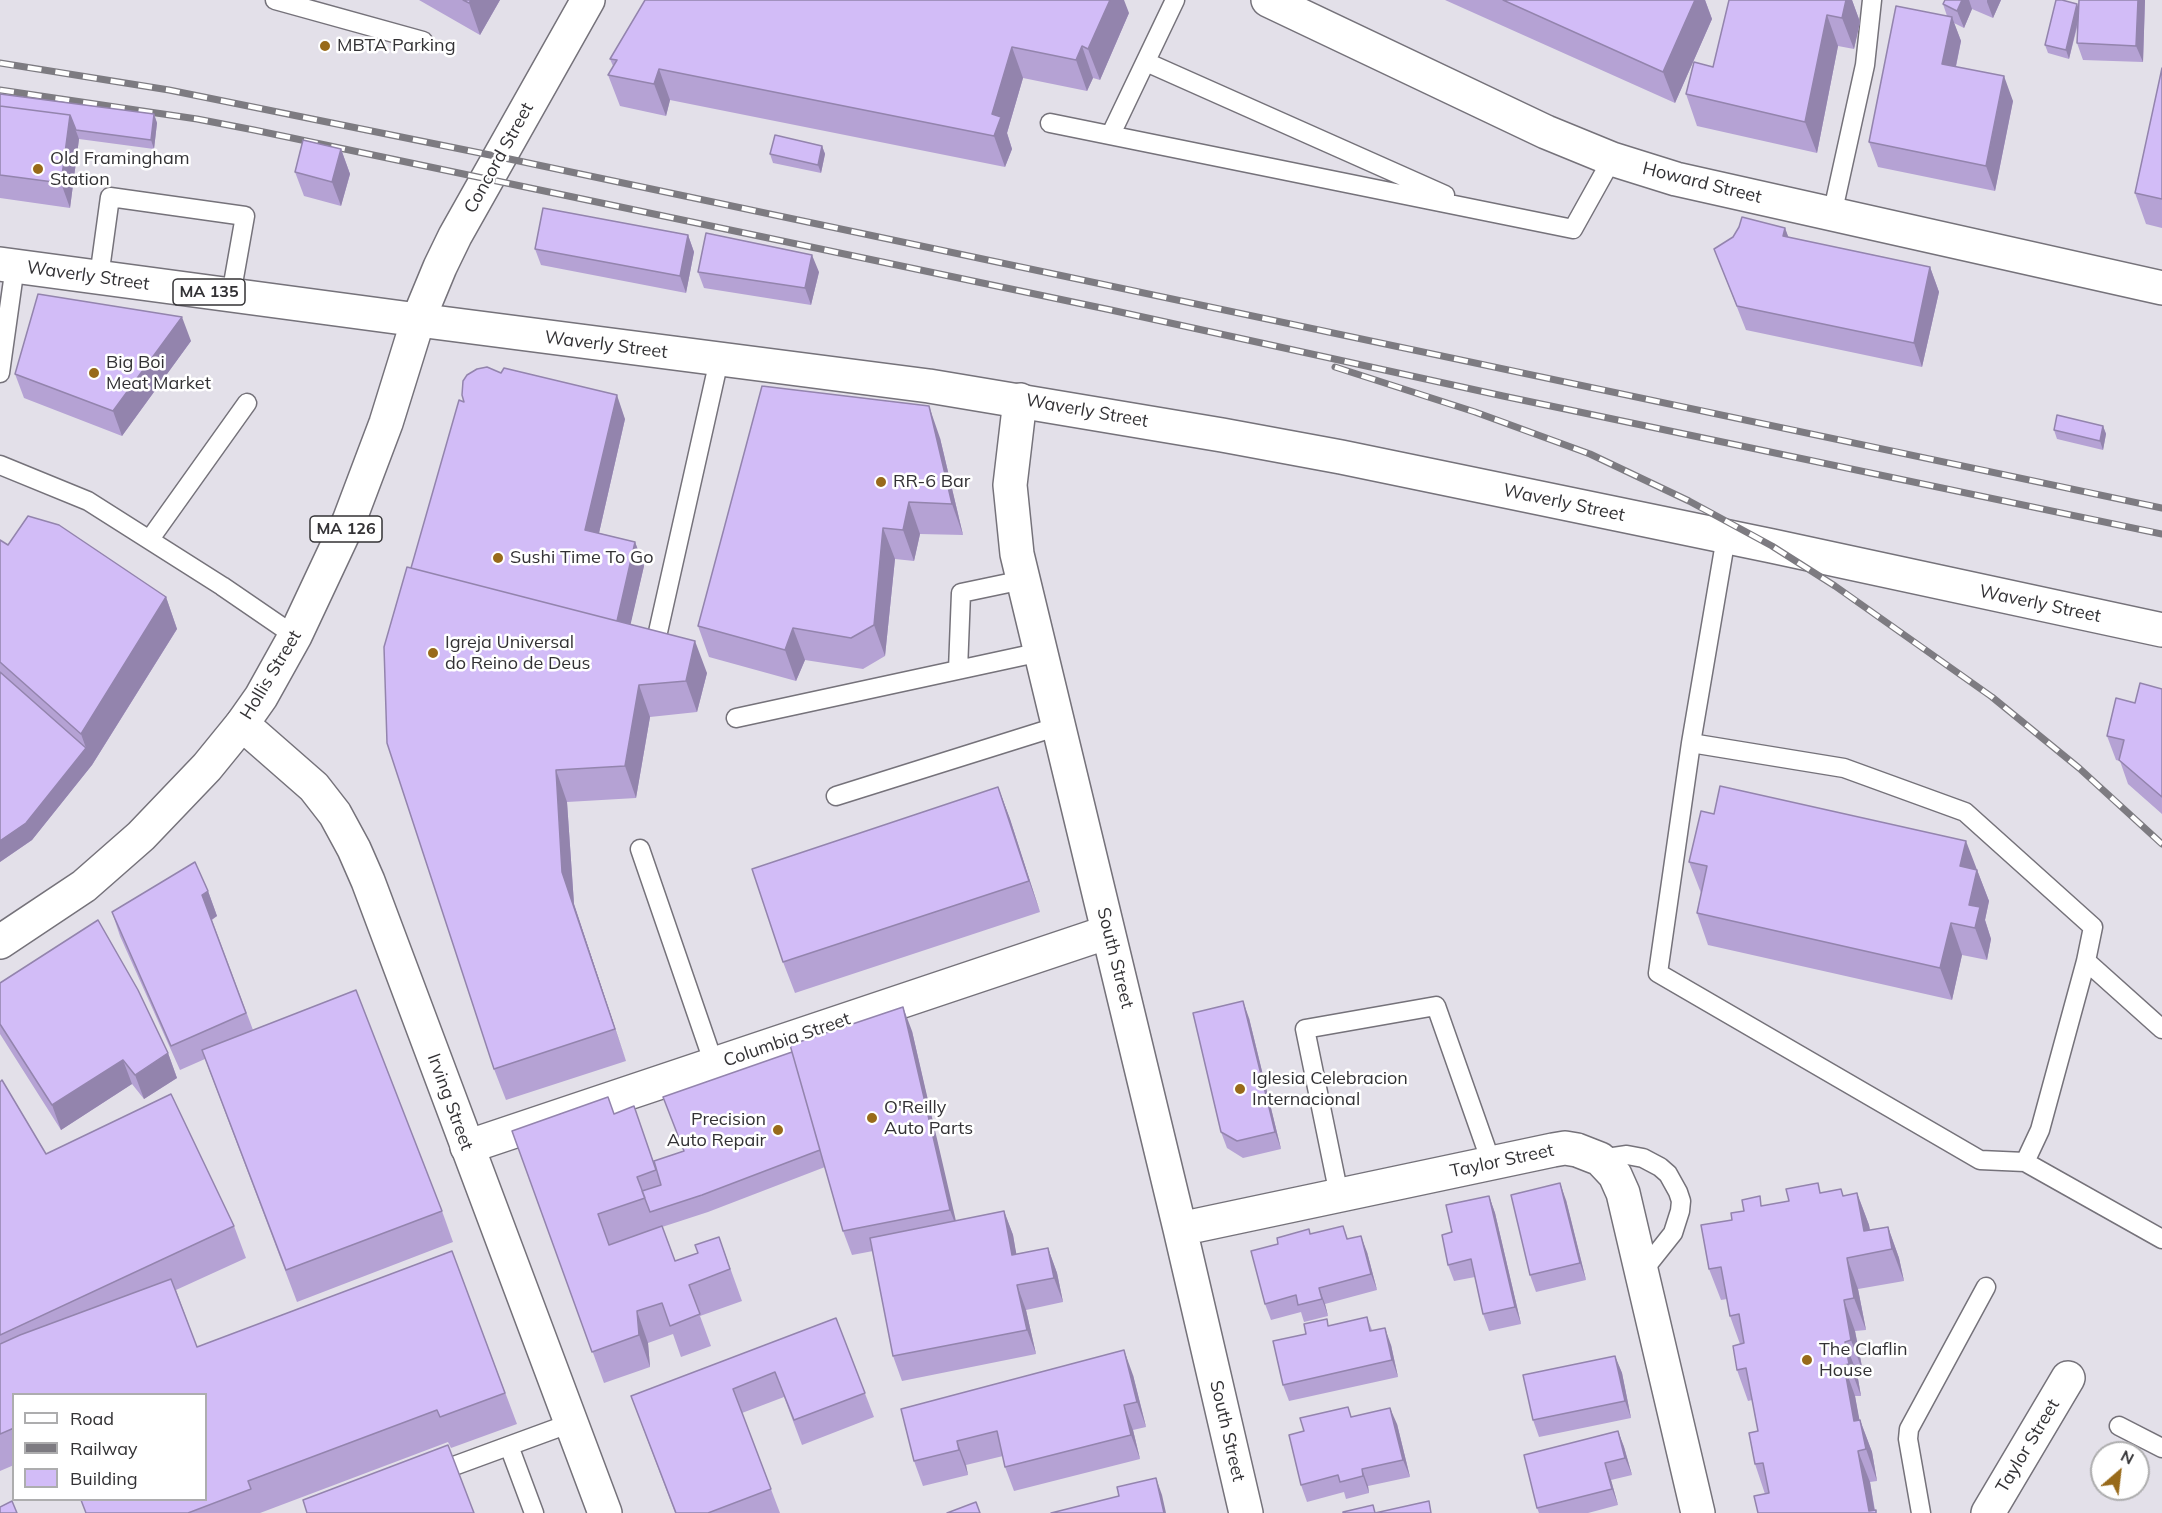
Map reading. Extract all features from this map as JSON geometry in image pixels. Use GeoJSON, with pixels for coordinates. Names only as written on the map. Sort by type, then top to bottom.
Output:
{"type":"FeatureCollection","features":[{"type":"Feature","properties":{"kind":"street","name":"Concord Street"},"geometry":{"type":"LineString","coordinates":[[418,320],[455,236],[588,0]]}},
{"type":"Feature","properties":{"kind":"street","name":"Howard Street"},"geometry":{"type":"LineString","coordinates":[[1268,0],[1546,132],[1612,159],[1676,179],[2162,288]]}},
{"type":"Feature","properties":{"kind":"street","name":"Waverly Street"},"geometry":{"type":"LineString","coordinates":[[7,265],[929,386],[1020,400],[1330,455],[2162,630]]}},
{"type":"Feature","properties":{"kind":"street","name":"Hollis Street"},"geometry":{"type":"LineString","coordinates":[[0,942],[84,886],[135,841],[187,790],[242,724],[261,697],[295,636],[331,563],[365,480],[418,320]]}},
{"type":"Feature","properties":{"kind":"street","name":"South Street"},"geometry":{"type":"LineString","coordinates":[[1020,400],[1010,485],[1014,535],[1023,580],[1180,1229],[1246,1513]]}},
{"type":"Feature","properties":{"kind":"street","name":"Irving Street"},"geometry":{"type":"LineString","coordinates":[[242,724],[314,787],[335,814],[368,881],[605,1513]]}},
{"type":"Feature","properties":{"kind":"street","name":"Columbia Street"},"geometry":{"type":"LineString","coordinates":[[467,1147],[1108,932]]}},
{"type":"Feature","properties":{"kind":"street","name":"Taylor Street"},"geometry":{"type":"LineString","coordinates":[[1180,1229],[1565,1148],[1589,1153],[1600,1159]]}},
{"type":"Feature","properties":{"kind":"street"},"geometry":{"type":"LineString","coordinates":[[1600,1159],[1615,1175],[1623,1193],[1698,1513]]}},
{"type":"Feature","properties":{"kind":"street","name":"Taylor Street"},"geometry":{"type":"LineString","coordinates":[[1988,1513],[2068,1378]]}},
{"type":"Feature","properties":{"kind":"lane"},"geometry":{"type":"LineString","coordinates":[[275,0],[423,41]]}},
{"type":"Feature","properties":{"kind":"lane"},"geometry":{"type":"LineString","coordinates":[[1112,134],[1175,0]]}},
{"type":"Feature","properties":{"kind":"lane"},"geometry":{"type":"LineString","coordinates":[[1832,215],[1865,65],[1872,0]]}},
{"type":"Feature","properties":{"kind":"lane"},"geometry":{"type":"LineString","coordinates":[[1146,62],[1478,210]]}},
{"type":"Feature","properties":{"kind":"lane"},"geometry":{"type":"LineString","coordinates":[[1050,123],[1573,229],[1612,159]]}},
{"type":"Feature","properties":{"kind":"lane"},"geometry":{"type":"LineString","coordinates":[[99,277],[110,197],[245,216],[231,295]]}},
{"type":"Feature","properties":{"kind":"lane"},"geometry":{"type":"LineString","coordinates":[[0,373],[7,265]]}},
{"type":"Feature","properties":{"kind":"lane"},"geometry":{"type":"LineString","coordinates":[[658,632],[719,360]]}},
{"type":"Feature","properties":{"kind":"lane"},"geometry":{"type":"LineString","coordinates":[[150,539],[247,403]]}},
{"type":"Feature","properties":{"kind":"lane"},"geometry":{"type":"LineString","coordinates":[[0,465],[88,501],[150,539],[295,636]]}},
{"type":"Feature","properties":{"kind":"lane"},"geometry":{"type":"LineString","coordinates":[[1726,537],[1690,743],[1658,973],[1980,1160],[2025,1162],[2162,1239]]}},
{"type":"Feature","properties":{"kind":"lane"},"geometry":{"type":"LineString","coordinates":[[958,670],[961,593],[1023,580]]}},
{"type":"Feature","properties":{"kind":"lane"},"geometry":{"type":"LineString","coordinates":[[736,718],[1041,652]]}},
{"type":"Feature","properties":{"kind":"lane"},"geometry":{"type":"LineString","coordinates":[[836,796],[1059,726]]}},
{"type":"Feature","properties":{"kind":"lane"},"geometry":{"type":"LineString","coordinates":[[1690,743],[1844,768],[1965,812],[2093,927],[2086,961],[2040,1130],[2025,1162]]}},
{"type":"Feature","properties":{"kind":"lane"},"geometry":{"type":"LineString","coordinates":[[640,849],[714,1064]]}},
{"type":"Feature","properties":{"kind":"lane"},"geometry":{"type":"LineString","coordinates":[[2086,961],[2162,1029]]}},
{"type":"Feature","properties":{"kind":"lane"},"geometry":{"type":"LineString","coordinates":[[1339,1195],[1305,1029],[1436,1006],[1491,1162]]}},
{"type":"Feature","properties":{"kind":"lane"},"geometry":{"type":"LineString","coordinates":[[1600,1159],[1627,1155],[1643,1158],[1660,1167],[1674,1182],[1678,1192],[1681,1201],[1680,1211],[1672,1233],[1642,1272]]}},
{"type":"Feature","properties":{"kind":"lane"},"geometry":{"type":"LineString","coordinates":[[1922,1513],[1908,1433],[1986,1287]]}},
{"type":"Feature","properties":{"kind":"lane"},"geometry":{"type":"LineString","coordinates":[[419,1479],[571,1423]]}},
{"type":"Feature","properties":{"kind":"lane"},"geometry":{"type":"LineString","coordinates":[[2119,1426],[2162,1448]]}},
{"type":"Feature","properties":{"kind":"lane"},"geometry":{"type":"LineString","coordinates":[[509,1446],[534,1513]]}},
{"type":"Feature","properties":{"kind":"building"},"geometry":{"type":"Polygon","coordinates":[[[645,0],[1110,0],[1088,49],[1082,46],[1076,60],[1012,47],[992,114],[1001,117],[994,136],[659,69],[654,84],[608,75],[617,60],[610,59],[645,0]]]}},
{"type":"Feature","properties":{"kind":"building"},"geometry":{"type":"Polygon","coordinates":[[[1503,0],[1695,0],[1663,72],[1503,0]]]}},
{"type":"Feature","properties":{"kind":"building"},"geometry":{"type":"Polygon","coordinates":[[[1729,0],[1846,0],[1842,18],[1827,15],[1805,122],[1686,94],[1694,62],[1713,67],[1729,0]]]}},
{"type":"Feature","properties":{"kind":"building"},"geometry":{"type":"Polygon","coordinates":[[[1945,0],[1962,0],[1957,11],[1943,4],[1945,0]]]}},
{"type":"Feature","properties":{"kind":"building"},"geometry":{"type":"Polygon","coordinates":[[[2056,0],[2077,4],[2066,50],[2045,45],[2056,0]]]}},
{"type":"Feature","properties":{"kind":"building"},"geometry":{"type":"Polygon","coordinates":[[[2079,0],[2138,0],[2136,46],[2077,43],[2079,0]]]}},
{"type":"Feature","properties":{"kind":"building"},"geometry":{"type":"Polygon","coordinates":[[[1896,6],[1952,17],[1942,64],[2004,76],[1986,166],[1869,142],[1896,6]]]}},
{"type":"Feature","properties":{"kind":"building"},"geometry":{"type":"Polygon","coordinates":[[[2162,68],[2162,199],[2135,193],[2162,68]]]}},
{"type":"Feature","properties":{"kind":"building"},"geometry":{"type":"Polygon","coordinates":[[[0,94],[154,114],[151,140],[76,130],[70,115],[0,106],[0,94]]]}},
{"type":"Feature","properties":{"kind":"building"},"geometry":{"type":"Polygon","coordinates":[[[0,106],[70,115],[61,183],[0,175],[0,106]]]}},
{"type":"Feature","properties":{"kind":"building"},"geometry":{"type":"Polygon","coordinates":[[[775,135],[822,146],[818,165],[770,154],[775,135]]]}},
{"type":"Feature","properties":{"kind":"building"},"geometry":{"type":"Polygon","coordinates":[[[303,140],[341,149],[332,182],[295,172],[303,140]]]}},
{"type":"Feature","properties":{"kind":"building"},"geometry":{"type":"Polygon","coordinates":[[[543,208],[688,235],[680,276],[535,249],[543,208]]]}},
{"type":"Feature","properties":{"kind":"building"},"geometry":{"type":"Polygon","coordinates":[[[1742,217],[1785,228],[1783,236],[1930,267],[1914,343],[1737,306],[1714,249],[1733,237],[1742,217]]]}},
{"type":"Feature","properties":{"kind":"building"},"geometry":{"type":"Polygon","coordinates":[[[706,233],[812,255],[805,288],[698,272],[706,233]]]}},
{"type":"Feature","properties":{"kind":"building"},"geometry":{"type":"Polygon","coordinates":[[[38,294],[182,317],[113,411],[15,374],[38,294]]]}},
{"type":"Feature","properties":{"kind":"building"},"geometry":{"type":"Polygon","coordinates":[[[487,367],[501,373],[504,368],[617,395],[585,530],[635,542],[617,621],[411,568],[459,400],[464,402],[463,381],[467,375],[477,369],[487,367]]]}},
{"type":"Feature","properties":{"kind":"building"},"geometry":{"type":"Polygon","coordinates":[[[762,386],[929,406],[952,504],[909,502],[903,530],[883,528],[874,625],[851,638],[793,628],[785,650],[698,626],[762,386]]]}},
{"type":"Feature","properties":{"kind":"building"},"geometry":{"type":"Polygon","coordinates":[[[2057,415],[2103,426],[2100,441],[2054,430],[2057,415]]]}},
{"type":"Feature","properties":{"kind":"building"},"geometry":{"type":"Polygon","coordinates":[[[28,516],[59,525],[166,597],[81,734],[0,662],[0,540],[8,545],[28,516]]]}},
{"type":"Feature","properties":{"kind":"building"},"geometry":{"type":"Polygon","coordinates":[[[407,567],[695,641],[686,681],[639,685],[625,766],[556,770],[562,872],[615,1029],[494,1069],[387,743],[384,647],[407,567]]]}},
{"type":"Feature","properties":{"kind":"building"},"geometry":{"type":"Polygon","coordinates":[[[0,672],[86,748],[26,823],[0,841],[0,672]]]}},
{"type":"Feature","properties":{"kind":"building"},"geometry":{"type":"Polygon","coordinates":[[[2140,683],[2162,689],[2162,797],[2119,760],[2124,740],[2107,736],[2116,698],[2135,703],[2140,683]]]}},
{"type":"Feature","properties":{"kind":"building"},"geometry":{"type":"Polygon","coordinates":[[[1720,786],[1966,841],[1960,866],[1977,870],[1969,905],[1980,907],[1975,928],[1951,923],[1940,968],[1697,913],[1707,866],[1689,862],[1701,811],[1714,814],[1720,786]]]}},
{"type":"Feature","properties":{"kind":"building"},"geometry":{"type":"Polygon","coordinates":[[[998,787],[1029,881],[783,962],[752,869],[998,787]]]}},
{"type":"Feature","properties":{"kind":"building"},"geometry":{"type":"Polygon","coordinates":[[[195,862],[208,891],[202,895],[246,1013],[171,1046],[112,912],[195,862]]]}},
{"type":"Feature","properties":{"kind":"building"},"geometry":{"type":"Polygon","coordinates":[[[98,920],[138,990],[168,1053],[135,1075],[123,1060],[52,1105],[0,1024],[0,983],[98,920]]]}},
{"type":"Feature","properties":{"kind":"building"},"geometry":{"type":"Polygon","coordinates":[[[356,990],[442,1211],[286,1270],[202,1050],[356,990]]]}},
{"type":"Feature","properties":{"kind":"building","name":"Iglesia Celebracion Internacional"},"geometry":{"type":"Polygon","coordinates":[[[1243,1001],[1275,1132],[1237,1141],[1221,1132],[1193,1013],[1243,1001]]]}},
{"type":"Feature","properties":{"kind":"building","name":"O'Reilly Auto Parts"},"geometry":{"type":"Polygon","coordinates":[[[903,1007],[950,1210],[843,1231],[790,1045],[903,1007]]]}},
{"type":"Feature","properties":{"kind":"building"},"geometry":{"type":"Polygon","coordinates":[[[792,1052],[820,1150],[702,1195],[650,1212],[642,1191],[661,1185],[654,1161],[684,1151],[663,1097],[792,1052]]]}},
{"type":"Feature","properties":{"kind":"building"},"geometry":{"type":"Polygon","coordinates":[[[2,1080],[46,1154],[171,1094],[234,1226],[0,1335],[0,1082],[2,1080]]]}},
{"type":"Feature","properties":{"kind":"building"},"geometry":{"type":"Polygon","coordinates":[[[608,1097],[614,1114],[634,1106],[656,1170],[637,1177],[645,1198],[598,1214],[609,1245],[662,1226],[675,1261],[698,1253],[695,1245],[719,1237],[730,1269],[689,1285],[700,1314],[670,1326],[662,1303],[637,1311],[639,1335],[592,1352],[512,1131],[608,1097]]]}},
{"type":"Feature","properties":{"kind":"building"},"geometry":{"type":"Polygon","coordinates":[[[1560,1183],[1580,1263],[1530,1275],[1511,1195],[1560,1183]]]}},
{"type":"Feature","properties":{"kind":"building","name":"The Claflin House"},"geometry":{"type":"Polygon","coordinates":[[[1818,1183],[1820,1193],[1841,1189],[1843,1196],[1857,1193],[1864,1231],[1888,1227],[1892,1249],[1847,1258],[1854,1298],[1844,1300],[1851,1340],[1845,1342],[1849,1364],[1844,1365],[1854,1421],[1860,1420],[1866,1449],[1858,1451],[1869,1511],[1876,1510],[1876,1513],[1758,1513],[1754,1496],[1769,1493],[1763,1463],[1755,1464],[1749,1433],[1758,1431],[1746,1368],[1737,1370],[1733,1346],[1744,1343],[1739,1314],[1730,1316],[1721,1267],[1709,1269],[1701,1225],[1732,1220],[1731,1213],[1744,1211],[1742,1200],[1760,1196],[1761,1206],[1789,1201],[1786,1189],[1818,1183]]]}},
{"type":"Feature","properties":{"kind":"building"},"geometry":{"type":"Polygon","coordinates":[[[1489,1196],[1515,1307],[1483,1314],[1471,1259],[1448,1265],[1442,1235],[1452,1232],[1446,1205],[1489,1196]]]}},
{"type":"Feature","properties":{"kind":"building"},"geometry":{"type":"Polygon","coordinates":[[[1004,1211],[1012,1255],[1048,1248],[1054,1278],[1017,1285],[1027,1330],[893,1356],[870,1238],[1004,1211]]]}},
{"type":"Feature","properties":{"kind":"building"},"geometry":{"type":"Polygon","coordinates":[[[1343,1226],[1347,1239],[1361,1236],[1371,1274],[1319,1288],[1322,1299],[1298,1305],[1296,1295],[1265,1304],[1251,1251],[1278,1244],[1277,1238],[1309,1229],[1310,1234],[1343,1226]]]}},
{"type":"Feature","properties":{"kind":"building"},"geometry":{"type":"Polygon","coordinates":[[[452,1251],[505,1393],[440,1417],[437,1410],[248,1481],[251,1489],[188,1513],[86,1513],[81,1501],[207,1501],[207,1393],[12,1393],[12,1429],[0,1434],[0,1344],[20,1335],[171,1279],[197,1347],[452,1251]]]}},
{"type":"Feature","properties":{"kind":"building"},"geometry":{"type":"Polygon","coordinates":[[[1367,1317],[1370,1331],[1385,1328],[1392,1360],[1283,1385],[1273,1341],[1306,1334],[1304,1324],[1327,1319],[1328,1326],[1367,1317]]]}},
{"type":"Feature","properties":{"kind":"building"},"geometry":{"type":"Polygon","coordinates":[[[836,1318],[865,1393],[794,1420],[775,1372],[733,1389],[771,1489],[708,1513],[676,1513],[631,1396],[836,1318]]]}},
{"type":"Feature","properties":{"kind":"building"},"geometry":{"type":"Polygon","coordinates":[[[1124,1350],[1137,1402],[1124,1405],[1131,1435],[1005,1467],[997,1431],[957,1441],[959,1450],[914,1461],[901,1409],[1124,1350]]]}},
{"type":"Feature","properties":{"kind":"building"},"geometry":{"type":"Polygon","coordinates":[[[1615,1356],[1625,1401],[1533,1420],[1523,1375],[1615,1356]]]}},
{"type":"Feature","properties":{"kind":"building"},"geometry":{"type":"Polygon","coordinates":[[[1348,1407],[1351,1417],[1390,1408],[1403,1460],[1362,1469],[1363,1476],[1340,1482],[1338,1475],[1301,1485],[1289,1435],[1304,1431],[1300,1418],[1348,1407]]]}},
{"type":"Feature","properties":{"kind":"building"},"geometry":{"type":"Polygon","coordinates":[[[1618,1431],[1625,1458],[1605,1463],[1612,1489],[1537,1508],[1524,1455],[1618,1431]]]}},
{"type":"Feature","properties":{"kind":"building"},"geometry":{"type":"Polygon","coordinates":[[[448,1445],[474,1513],[307,1513],[303,1500],[448,1445]]]}},
{"type":"Feature","properties":{"kind":"building"},"geometry":{"type":"Polygon","coordinates":[[[1156,1478],[1164,1513],[1051,1513],[1119,1496],[1117,1487],[1156,1478]]]}},
{"type":"Feature","properties":{"kind":"building"},"geometry":{"type":"Polygon","coordinates":[[[12,1501],[17,1513],[0,1513],[0,1507],[12,1501]]]}},
{"type":"Feature","properties":{"kind":"building"},"geometry":{"type":"Polygon","coordinates":[[[1429,1501],[1431,1513],[1375,1513],[1429,1501]]]}},
{"type":"Feature","properties":{"kind":"building"},"geometry":{"type":"Polygon","coordinates":[[[976,1502],[980,1513],[947,1513],[976,1502]]]}},
{"type":"Feature","properties":{"kind":"building"},"geometry":{"type":"Polygon","coordinates":[[[1373,1505],[1375,1513],[1343,1513],[1343,1512],[1373,1505]]]}},
{"type":"Feature","properties":{"kind":"railway"},"geometry":{"type":"LineString","coordinates":[[0,63],[169,90],[500,157],[2162,508]]}},
{"type":"Feature","properties":{"kind":"railway"},"geometry":{"type":"LineString","coordinates":[[0,90],[197,119],[254,130],[2162,534]]}},
{"type":"Feature","properties":{"kind":"railway"},"geometry":{"type":"LineString","coordinates":[[1335,367],[1475,412],[1590,454],[1689,501],[1772,546],[1835,586],[1992,697],[2079,768],[2162,844]]}},
{"type":"Feature","properties":{"kind":"place","name":"MBTA Parking"},"geometry":{"type":"Point","coordinates":[325,46]}},
{"type":"Feature","properties":{"kind":"place","name":"Old Framingham Station"},"geometry":{"type":"Point","coordinates":[38,169]}},
{"type":"Feature","properties":{"kind":"place","name":"Big Boi Meat Market"},"geometry":{"type":"Point","coordinates":[94,373]}},
{"type":"Feature","properties":{"kind":"place","name":"RR-6 Bar"},"geometry":{"type":"Point","coordinates":[881,482]}},
{"type":"Feature","properties":{"kind":"place","name":"Sushi Time To Go"},"geometry":{"type":"Point","coordinates":[498,558]}},
{"type":"Feature","properties":{"kind":"place","name":"Igreja Universal do Reino de Deus"},"geometry":{"type":"Point","coordinates":[433,653]}},
{"type":"Feature","properties":{"kind":"place","name":"Iglesia Celebracion Internacional"},"geometry":{"type":"Point","coordinates":[1240,1089]}},
{"type":"Feature","properties":{"kind":"place","name":"O'Reilly Auto Parts"},"geometry":{"type":"Point","coordinates":[872,1118]}},
{"type":"Feature","properties":{"kind":"place","name":"Precision Auto Repair"},"geometry":{"type":"Point","coordinates":[778,1130]}},
{"type":"Feature","properties":{"kind":"place","name":"The Claflin House"},"geometry":{"type":"Point","coordinates":[1807,1360]}}]}
